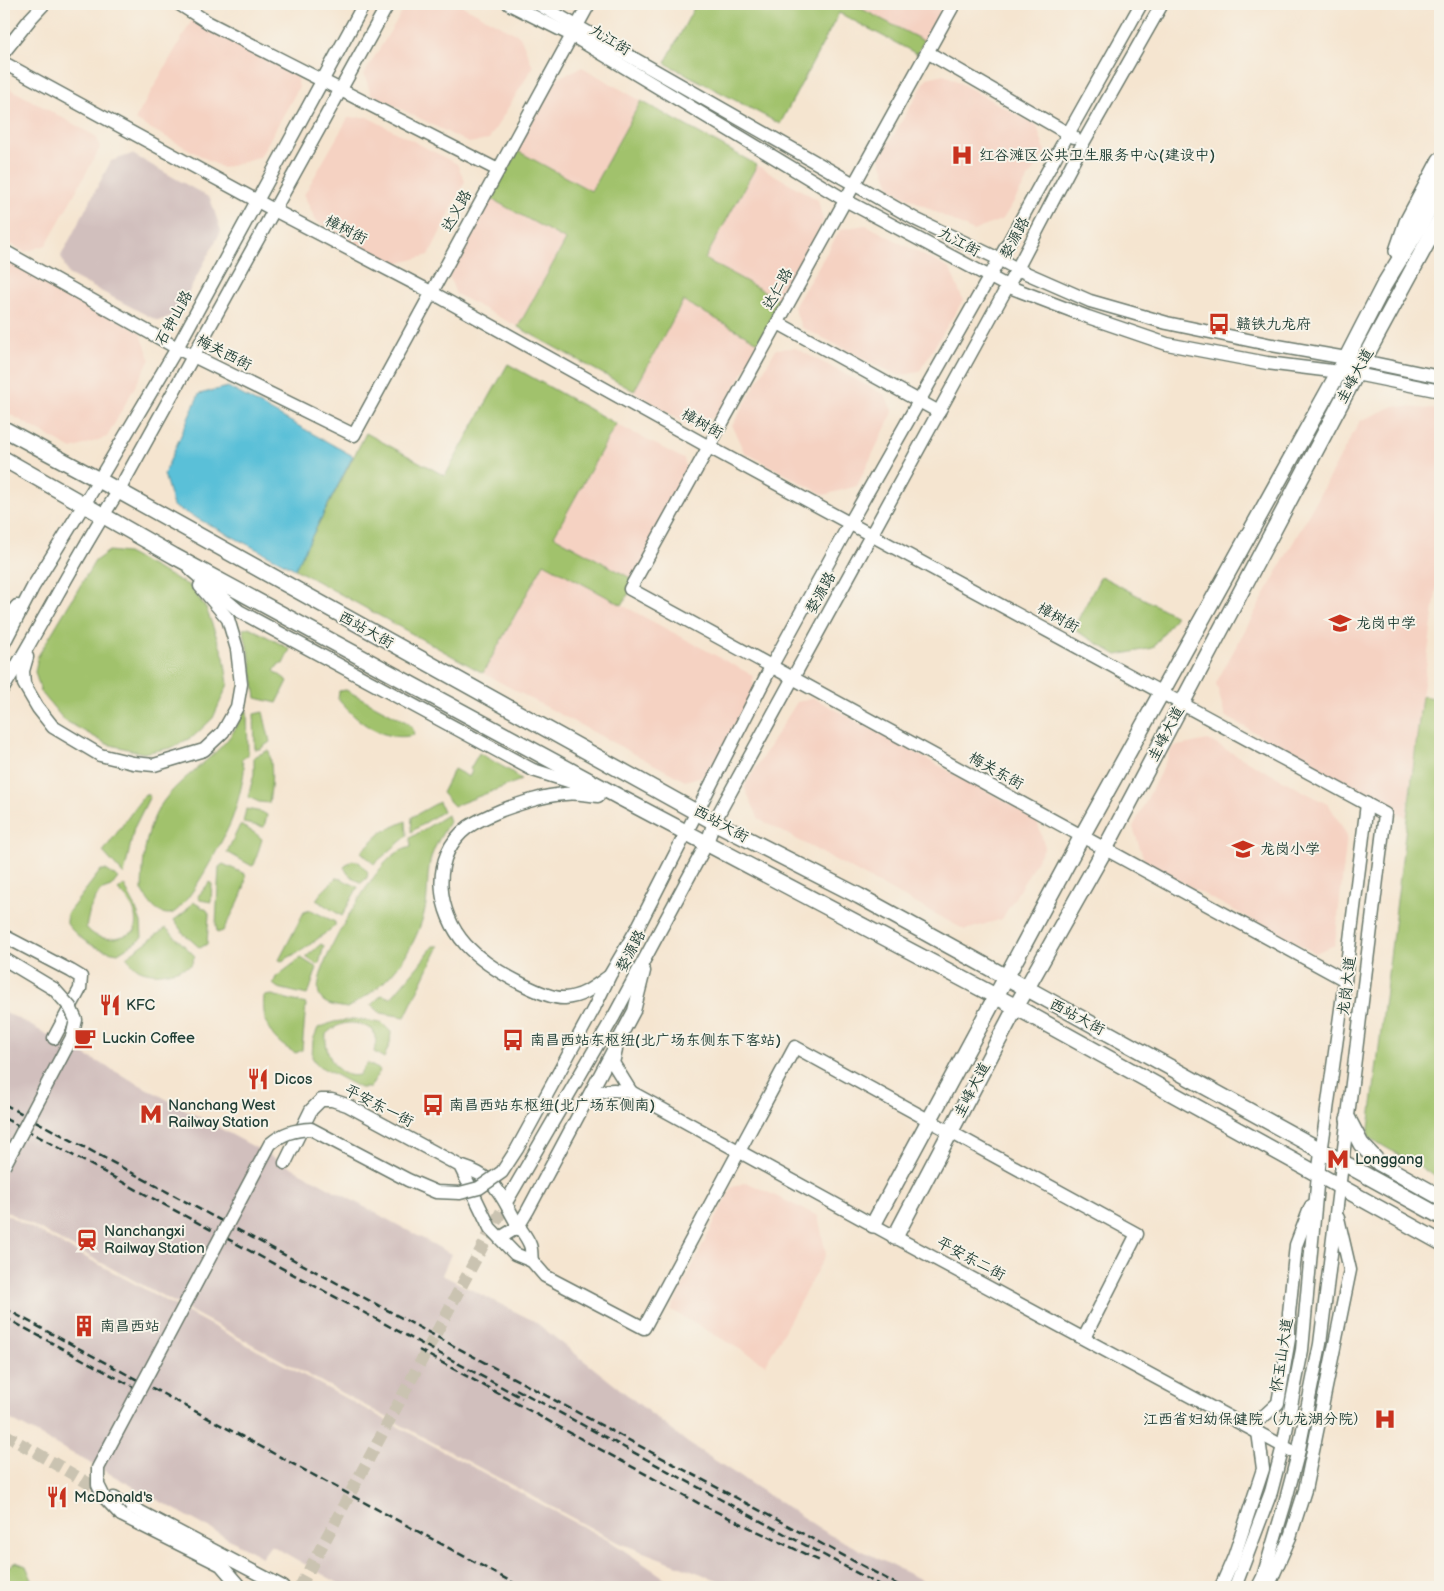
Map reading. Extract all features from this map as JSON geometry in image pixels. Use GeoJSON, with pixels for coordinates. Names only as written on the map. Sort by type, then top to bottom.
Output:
{"type":"FeatureCollection","features":[{"type":"Feature","properties":{"kind":"main road"},"geometry":{"type":"LineString","coordinates":[[1384,285],[1407,222],[1440,160]]}},
{"type":"Feature","properties":{"kind":"main road"},"geometry":{"type":"LineString","coordinates":[[1384,285],[1420,226],[1440,186]]}},
{"type":"Feature","properties":{"kind":"main road","name":"圭峰大道"},"geometry":{"type":"LineString","coordinates":[[895,1237],[1016,1007],[1105,849],[1360,368],[1438,228]]}},
{"type":"Feature","properties":{"kind":"main road","name":"圭峰大道"},"geometry":{"type":"LineString","coordinates":[[873,1225],[1082,836],[1346,359],[1384,285]]}},
{"type":"Feature","properties":{"kind":"main road","name":"西站大街"},"geometry":{"type":"LineString","coordinates":[[4,429],[714,822],[859,896],[1026,990],[1322,1149],[1440,1216]]}},
{"type":"Feature","properties":{"kind":"main road","name":"西站大街"},"geometry":{"type":"LineString","coordinates":[[4,459],[174,556],[621,798],[1016,1007],[1440,1242]]}},
{"type":"Feature","properties":{"kind":"main road"},"geometry":{"type":"LineString","coordinates":[[1348,1119],[1361,1144],[1379,1163],[1440,1197]]}},
{"type":"Feature","properties":{"kind":"street"},"geometry":{"type":"LineString","coordinates":[[4,52],[30,18],[44,4]]}},
{"type":"Feature","properties":{"kind":"street"},"geometry":{"type":"LineString","coordinates":[[179,4],[209,23],[498,170]]}},
{"type":"Feature","properties":{"kind":"street","name":"石钟山路"},"geometry":{"type":"LineString","coordinates":[[4,643],[33,587],[177,348],[364,4]]}},
{"type":"Feature","properties":{"kind":"street"},"geometry":{"type":"LineString","coordinates":[[4,687],[31,644],[62,585],[118,492],[388,4]]}},
{"type":"Feature","properties":{"kind":"street","name":"九江街"},"geometry":{"type":"LineString","coordinates":[[509,4],[575,31],[917,220],[999,258],[1017,269],[1090,301],[1167,323],[1346,359],[1360,368],[1440,392]]}},
{"type":"Feature","properties":{"kind":"street","name":"九江街"},"geometry":{"type":"LineString","coordinates":[[538,4],[575,31],[845,200],[1007,286],[1088,317],[1167,344],[1267,363],[1338,372],[1360,368],[1440,377]]}},
{"type":"Feature","properties":{"kind":"street","name":"达义路"},"geometry":{"type":"LineString","coordinates":[[354,436],[590,4]]}},
{"type":"Feature","properties":{"kind":"street","name":"达仁路"},"geometry":{"type":"LineString","coordinates":[[630,589],[954,4]]}},
{"type":"Feature","properties":{"kind":"street","name":"婺源路"},"geometry":{"type":"LineString","coordinates":[[240,1587],[221,1565],[121,1514],[104,1497],[98,1485],[98,1468],[270,1144],[279,1136],[295,1130],[311,1130],[408,1180],[436,1192],[460,1193],[479,1188],[502,1172],[517,1149],[610,975],[638,928],[772,667],[850,523],[1141,4]]}},
{"type":"Feature","properties":{"kind":"street","name":"婺源路"},"geometry":{"type":"LineString","coordinates":[[508,1199],[614,1016],[707,843],[714,822],[1017,269],[1083,143],[1162,4]]}},
{"type":"Feature","properties":{"kind":"street"},"geometry":{"type":"LineString","coordinates":[[927,52],[1083,143]]}},
{"type":"Feature","properties":{"kind":"street","name":"樟树街"},"geometry":{"type":"LineString","coordinates":[[4,63],[257,201],[431,292],[709,447],[1385,814]]}},
{"type":"Feature","properties":{"kind":"street","name":"梅关西街"},"geometry":{"type":"LineString","coordinates":[[4,250],[177,348],[354,436]]}},
{"type":"Feature","properties":{"kind":"street"},"geometry":{"type":"LineString","coordinates":[[778,323],[938,412]]}},
{"type":"Feature","properties":{"kind":"street"},"geometry":{"type":"LineString","coordinates":[[31,644],[23,671],[24,684],[38,708],[53,727],[100,755],[133,763],[154,765],[204,750],[223,732],[237,707],[241,684],[237,649],[228,618],[174,556]]}},
{"type":"Feature","properties":{"kind":"street"},"geometry":{"type":"LineString","coordinates":[[4,622],[33,587]]}},
{"type":"Feature","properties":{"kind":"street","name":"梅关东街"},"geometry":{"type":"LineString","coordinates":[[630,589],[1345,980]]}},
{"type":"Feature","properties":{"kind":"street"},"geometry":{"type":"LineString","coordinates":[[610,975],[584,994],[563,999],[540,992],[497,971],[467,946],[452,925],[442,900],[441,877],[446,858],[453,844],[467,828],[488,816],[530,800],[565,793],[621,798]]}},
{"type":"Feature","properties":{"kind":"street","name":"龙岗大道"},"geometry":{"type":"LineString","coordinates":[[1322,1149],[1367,804]]}},
{"type":"Feature","properties":{"kind":"street","name":"龙岗大道"},"geometry":{"type":"LineString","coordinates":[[1342,1161],[1385,814]]}},
{"type":"Feature","properties":{"kind":"street"},"geometry":{"type":"LineString","coordinates":[[4,936],[81,977],[80,990],[54,1038]]}},
{"type":"Feature","properties":{"kind":"street"},"geometry":{"type":"LineString","coordinates":[[500,1238],[518,1227],[634,1011],[648,953]]}},
{"type":"Feature","properties":{"kind":"street"},"geometry":{"type":"LineString","coordinates":[[4,959],[54,989],[70,1007],[76,1020],[72,1037],[4,1166]]}},
{"type":"Feature","properties":{"kind":"street"},"geometry":{"type":"LineString","coordinates":[[617,1042],[613,1063],[631,1092]]}},
{"type":"Feature","properties":{"kind":"street"},"geometry":{"type":"LineString","coordinates":[[460,1166],[490,1228],[515,1254],[532,1261],[545,1276],[644,1328],[795,1047],[1136,1234],[1084,1338]]}},
{"type":"Feature","properties":{"kind":"street"},"geometry":{"type":"LineString","coordinates":[[586,1101],[600,1091],[616,1089],[631,1092]]}},
{"type":"Feature","properties":{"kind":"street","name":"平安东二街"},"geometry":{"type":"LineString","coordinates":[[631,1092],[895,1237],[1298,1454]]}},
{"type":"Feature","properties":{"kind":"street","name":"平安东一街"},"geometry":{"type":"LineString","coordinates":[[285,1163],[311,1110],[321,1100],[332,1100],[347,1105],[460,1166],[474,1170],[488,1180],[503,1195],[518,1227],[530,1245],[532,1261]]}},
{"type":"Feature","properties":{"kind":"street","name":"怀玉山大道"},"geometry":{"type":"LineString","coordinates":[[1234,1587],[1271,1492],[1283,1446],[1302,1350],[1316,1192],[1322,1149]]}},
{"type":"Feature","properties":{"kind":"street"},"geometry":{"type":"LineString","coordinates":[[1258,1587],[1263,1577],[1285,1504],[1298,1454],[1320,1344],[1342,1161]]}},
{"type":"Feature","properties":{"kind":"street"},"geometry":{"type":"LineString","coordinates":[[1263,1417],[1278,1403],[1289,1338],[1289,1313],[1296,1246],[1316,1192]]}},
{"type":"Feature","properties":{"kind":"street"},"geometry":{"type":"LineString","coordinates":[[1268,1587],[1290,1537],[1305,1490],[1350,1270],[1336,1209]]}},
{"type":"Feature","properties":{"kind":"street"},"geometry":{"type":"LineString","coordinates":[[1227,1415],[1248,1420],[1263,1417],[1281,1409],[1292,1397]]}},
{"type":"Feature","properties":{"kind":"street"},"geometry":{"type":"LineString","coordinates":[[1221,1587],[1234,1557],[1263,1469],[1258,1432]]}},
{"type":"Feature","properties":{"kind":"street"},"geometry":{"type":"LineString","coordinates":[[114,1498],[283,1587]]}},
{"type":"Feature","properties":{"kind":"shaded area"},"geometry":{"type":"Polygon","coordinates":[[[407,4],[459,4],[520,36],[533,67],[489,139],[469,143],[371,94],[364,74],[407,4]]]}},
{"type":"Feature","properties":{"kind":"shaded area"},"geometry":{"type":"Polygon","coordinates":[[[852,4],[945,4],[924,41],[852,4]]]}},
{"type":"Feature","properties":{"kind":"shaded area"},"geometry":{"type":"Polygon","coordinates":[[[192,20],[296,76],[299,87],[260,157],[223,168],[135,120],[192,20]]]}},
{"type":"Feature","properties":{"kind":"shaded area"},"geometry":{"type":"Polygon","coordinates":[[[582,67],[641,101],[591,191],[516,150],[557,78],[582,67]]]}},
{"type":"Feature","properties":{"kind":"shaded area","name":"红谷滩区公共卫生服务中心(建设中)"},"geometry":{"type":"Polygon","coordinates":[[[944,74],[1037,126],[1045,151],[1003,219],[973,231],[891,189],[880,158],[927,78],[944,74]]]}},
{"type":"Feature","properties":{"kind":"shaded area"},"geometry":{"type":"Polygon","coordinates":[[[7,87],[97,137],[100,148],[46,245],[25,252],[4,240],[4,88],[7,87]]]}},
{"type":"Feature","properties":{"kind":"shaded area"},"geometry":{"type":"Polygon","coordinates":[[[367,117],[457,164],[465,181],[429,255],[396,264],[316,221],[304,195],[348,118],[367,117]]]}},
{"type":"Feature","properties":{"kind":"shaded area"},"geometry":{"type":"Polygon","coordinates":[[[132,154],[210,198],[221,231],[177,314],[158,321],[68,274],[61,256],[111,161],[132,154]]]}},
{"type":"Feature","properties":{"kind":"shaded area"},"geometry":{"type":"Polygon","coordinates":[[[757,165],[818,200],[823,221],[782,301],[705,259],[757,165]]]}},
{"type":"Feature","properties":{"kind":"shaded area"},"geometry":{"type":"Polygon","coordinates":[[[490,198],[566,240],[518,327],[456,294],[447,271],[490,198]]]}},
{"type":"Feature","properties":{"kind":"shaded area"},"geometry":{"type":"Polygon","coordinates":[[[866,225],[950,269],[963,300],[919,372],[898,376],[801,327],[794,307],[841,229],[866,225]]]}},
{"type":"Feature","properties":{"kind":"shaded area"},"geometry":{"type":"Polygon","coordinates":[[[4,259],[140,332],[150,359],[107,437],[72,449],[4,411],[4,259]]]}},
{"type":"Feature","properties":{"kind":"shaded area"},"geometry":{"type":"Polygon","coordinates":[[[683,301],[760,343],[719,415],[690,427],[634,391],[683,301]]]}},
{"type":"Feature","properties":{"kind":"shaded area"},"geometry":{"type":"Polygon","coordinates":[[[795,348],[885,395],[893,412],[857,486],[824,495],[744,452],[732,426],[776,349],[795,348]]]}},
{"type":"Feature","properties":{"kind":"shaded area","name":"龙岗中学"},"geometry":{"type":"Polygon","coordinates":[[[1394,406],[1440,410],[1440,563],[1406,817],[1225,716],[1216,683],[1360,421],[1394,406]]]}},
{"type":"Feature","properties":{"kind":"shaded area"},"geometry":{"type":"Polygon","coordinates":[[[616,424],[684,459],[690,484],[636,581],[554,536],[616,424]]]}},
{"type":"Feature","properties":{"kind":"shaded area"},"geometry":{"type":"Polygon","coordinates":[[[544,563],[752,675],[756,699],[719,771],[685,781],[483,673],[544,563]]]}},
{"type":"Feature","properties":{"kind":"shaded area"},"geometry":{"type":"Polygon","coordinates":[[[814,698],[1036,818],[1045,847],[1002,919],[965,930],[759,819],[744,787],[797,702],[814,698]]]}},
{"type":"Feature","properties":{"kind":"shaded area","name":"龙岗小学"},"geometry":{"type":"Polygon","coordinates":[[[1208,740],[1329,805],[1347,835],[1335,945],[1315,953],[1145,863],[1133,827],[1173,747],[1208,740]]]}},
{"type":"Feature","properties":{"kind":"shaded area"},"geometry":{"type":"Polygon","coordinates":[[[4,1011],[451,1254],[442,1275],[534,1321],[688,1443],[830,1535],[936,1587],[736,1587],[617,1542],[4,1210],[4,1011]]]}},
{"type":"Feature","properties":{"kind":"shaded area"},"geometry":{"type":"Polygon","coordinates":[[[746,1182],[818,1216],[826,1254],[766,1364],[671,1310],[731,1188],[746,1182]]]}},
{"type":"Feature","properties":{"kind":"shaded area"},"geometry":{"type":"Polygon","coordinates":[[[4,1213],[613,1543],[678,1587],[345,1587],[271,1545],[262,1557],[4,1416],[4,1213]]]}},
{"type":"Feature","properties":{"kind":"green space"},"geometry":{"type":"Polygon","coordinates":[[[696,4],[852,4],[924,41],[917,54],[839,13],[780,124],[665,63],[696,4]]]}},
{"type":"Feature","properties":{"kind":"green space"},"geometry":{"type":"Polygon","coordinates":[[[641,101],[757,165],[705,259],[782,301],[760,343],[683,301],[634,391],[518,327],[566,240],[490,198],[516,150],[591,191],[641,101]]]}},
{"type":"Feature","properties":{"kind":"green space"},"geometry":{"type":"Polygon","coordinates":[[[508,364],[616,424],[554,536],[636,581],[622,605],[544,563],[483,673],[295,569],[366,433],[445,476],[508,364]]]}},
{"type":"Feature","properties":{"kind":"green space"},"geometry":{"type":"Polygon","coordinates":[[[109,551],[127,553],[190,586],[206,608],[224,657],[228,684],[213,718],[194,736],[171,748],[143,753],[107,744],[64,720],[41,692],[35,672],[38,656],[95,561],[109,551]]]}},
{"type":"Feature","properties":{"kind":"green space"},"geometry":{"type":"Polygon","coordinates":[[[1101,576],[1176,616],[1153,648],[1117,655],[1073,629],[1101,576]]]}},
{"type":"Feature","properties":{"kind":"green space"},"geometry":{"type":"Polygon","coordinates":[[[249,627],[290,649],[283,664],[279,664],[274,671],[288,681],[277,703],[256,698],[251,663],[243,629],[249,627]]]}},
{"type":"Feature","properties":{"kind":"green space"},"geometry":{"type":"Polygon","coordinates":[[[346,690],[408,723],[413,729],[414,735],[392,736],[371,728],[353,715],[338,699],[339,691],[346,690]]]}},
{"type":"Feature","properties":{"kind":"green space"},"geometry":{"type":"Polygon","coordinates":[[[1422,696],[1440,699],[1440,1179],[1368,1137],[1422,696]]]}},
{"type":"Feature","properties":{"kind":"green space"},"geometry":{"type":"Polygon","coordinates":[[[243,711],[247,711],[248,755],[241,760],[244,767],[243,779],[231,821],[211,861],[185,902],[177,911],[165,914],[157,910],[150,903],[142,890],[145,848],[150,828],[159,808],[168,795],[228,739],[237,726],[243,711]]]}},
{"type":"Feature","properties":{"kind":"green space"},"geometry":{"type":"Polygon","coordinates":[[[263,712],[270,742],[260,749],[255,749],[254,714],[263,712]]]}},
{"type":"Feature","properties":{"kind":"green space"},"geometry":{"type":"Polygon","coordinates":[[[269,750],[272,776],[269,803],[259,802],[248,797],[254,774],[254,757],[269,750]]]}},
{"type":"Feature","properties":{"kind":"green space"},"geometry":{"type":"Polygon","coordinates":[[[479,753],[512,772],[521,780],[454,806],[442,793],[454,769],[469,777],[472,771],[470,769],[479,753]]]}},
{"type":"Feature","properties":{"kind":"green space"},"geometry":{"type":"Polygon","coordinates":[[[145,794],[150,796],[134,828],[124,875],[103,852],[145,794]]]}},
{"type":"Feature","properties":{"kind":"green space"},"geometry":{"type":"Polygon","coordinates":[[[439,802],[443,811],[411,832],[412,817],[439,802]]]}},
{"type":"Feature","properties":{"kind":"green space"},"geometry":{"type":"Polygon","coordinates":[[[246,809],[262,812],[267,815],[264,827],[243,823],[246,809]]]}},
{"type":"Feature","properties":{"kind":"green space"},"geometry":{"type":"Polygon","coordinates":[[[447,815],[449,822],[430,861],[427,900],[423,917],[414,940],[401,962],[394,972],[376,989],[347,1008],[325,1002],[320,997],[318,985],[323,969],[342,927],[368,885],[393,855],[411,847],[410,838],[447,815]]]}},
{"type":"Feature","properties":{"kind":"green space"},"geometry":{"type":"Polygon","coordinates":[[[406,821],[407,836],[374,864],[361,852],[382,832],[406,821]]]}},
{"type":"Feature","properties":{"kind":"green space"},"geometry":{"type":"Polygon","coordinates":[[[240,825],[262,839],[254,865],[252,866],[227,852],[240,825]]]}},
{"type":"Feature","properties":{"kind":"green space"},"geometry":{"type":"Polygon","coordinates":[[[352,860],[359,862],[368,872],[367,878],[361,883],[348,874],[344,867],[352,860]]]}},
{"type":"Feature","properties":{"kind":"green space"},"geometry":{"type":"Polygon","coordinates":[[[223,864],[245,874],[245,880],[242,894],[234,911],[223,931],[217,933],[219,867],[223,864]]]}},
{"type":"Feature","properties":{"kind":"green space"},"geometry":{"type":"Polygon","coordinates":[[[101,870],[106,870],[118,878],[111,887],[100,891],[90,909],[86,927],[96,936],[102,938],[115,938],[135,931],[133,908],[118,890],[124,885],[141,922],[142,938],[118,953],[103,950],[90,944],[83,940],[67,924],[67,914],[101,870]]]}},
{"type":"Feature","properties":{"kind":"green space"},"geometry":{"type":"Polygon","coordinates":[[[336,878],[358,887],[342,916],[316,900],[336,878]]]}},
{"type":"Feature","properties":{"kind":"green space"},"geometry":{"type":"Polygon","coordinates":[[[210,882],[212,884],[211,902],[200,900],[198,896],[210,882]]]}},
{"type":"Feature","properties":{"kind":"green space"},"geometry":{"type":"Polygon","coordinates":[[[193,902],[207,910],[209,914],[207,944],[200,948],[183,933],[174,920],[185,912],[193,902]]]}},
{"type":"Feature","properties":{"kind":"green space"},"geometry":{"type":"Polygon","coordinates":[[[311,910],[335,922],[335,926],[304,949],[282,961],[279,960],[304,912],[311,910]]]}},
{"type":"Feature","properties":{"kind":"green space"},"geometry":{"type":"Polygon","coordinates":[[[166,928],[195,956],[191,965],[160,973],[146,972],[134,966],[126,957],[166,928]]]}},
{"type":"Feature","properties":{"kind":"green space"},"geometry":{"type":"Polygon","coordinates":[[[321,944],[324,946],[319,964],[317,965],[306,957],[321,944]]]}},
{"type":"Feature","properties":{"kind":"green space"},"geometry":{"type":"Polygon","coordinates":[[[433,946],[439,946],[405,1017],[381,1013],[371,1005],[382,995],[391,998],[433,946]]]}},
{"type":"Feature","properties":{"kind":"green space"},"geometry":{"type":"Polygon","coordinates":[[[301,958],[317,968],[307,995],[278,988],[273,984],[276,977],[301,958]]]}},
{"type":"Feature","properties":{"kind":"green space"},"geometry":{"type":"Polygon","coordinates":[[[272,995],[306,1004],[302,1050],[296,1053],[280,1043],[266,1023],[264,996],[272,995]]]}},
{"type":"Feature","properties":{"kind":"green space"},"geometry":{"type":"Polygon","coordinates":[[[355,1019],[382,1023],[391,1032],[390,1043],[384,1058],[374,1052],[376,1041],[373,1030],[354,1023],[337,1026],[326,1034],[327,1049],[333,1064],[344,1073],[359,1075],[367,1063],[380,1070],[370,1088],[360,1088],[317,1065],[312,1057],[313,1040],[318,1028],[334,1022],[355,1019]]]}},
{"type":"Feature","properties":{"kind":"green space"},"geometry":{"type":"Polygon","coordinates":[[[16,1562],[26,1566],[32,1580],[32,1587],[4,1587],[4,1569],[16,1562]]]}},
{"type":"Feature","properties":{"kind":"water"},"geometry":{"type":"Polygon","coordinates":[[[228,387],[353,456],[295,569],[173,506],[164,474],[199,394],[228,387]]]}},
{"type":"Feature","properties":{"kind":"tunnel"},"geometry":{"type":"LineString","coordinates":[[300,1587],[508,1199]]}},
{"type":"Feature","properties":{"kind":"tunnel"},"geometry":{"type":"LineString","coordinates":[[4,1434],[105,1493]]}},
{"type":"Feature","properties":{"kind":"railway"},"geometry":{"type":"LineString","coordinates":[[4,1104],[902,1587]]}},
{"type":"Feature","properties":{"kind":"railway"},"geometry":{"type":"LineString","coordinates":[[4,1118],[522,1398]]}},
{"type":"Feature","properties":{"kind":"railway"},"geometry":{"type":"LineString","coordinates":[[4,1308],[521,1587]]}},
{"type":"Feature","properties":{"kind":"railway"},"geometry":{"type":"LineString","coordinates":[[4,1317],[139,1390]]}},
{"type":"Feature","properties":{"kind":"railway"},"geometry":{"type":"LineString","coordinates":[[419,1350],[700,1504],[820,1561]]}},
{"type":"Feature","properties":{"kind":"railway"},"geometry":{"type":"LineString","coordinates":[[516,1389],[883,1587]]}},
{"type":"Feature","properties":{"kind":"place","name":"红谷滩区公共卫生服务中心(建设中)"},"geometry":{"type":"Point","coordinates":[962,155]}},
{"type":"Feature","properties":{"kind":"place","name":"赣铁九龙府"},"geometry":{"type":"Point","coordinates":[1219,324]}},
{"type":"Feature","properties":{"kind":"place","name":"龙岗中学"},"geometry":{"type":"Point","coordinates":[1340,623]}},
{"type":"Feature","properties":{"kind":"place","name":"龙岗小学"},"geometry":{"type":"Point","coordinates":[1243,849]}},
{"type":"Feature","properties":{"kind":"place","name":"KFC"},"geometry":{"type":"Point","coordinates":[110,1005]}},
{"type":"Feature","properties":{"kind":"place","name":"Luckin Coffee"},"geometry":{"type":"Point","coordinates":[85,1038]}},
{"type":"Feature","properties":{"kind":"place","name":"南昌西站东枢纽(北广场东侧东下客站)"},"geometry":{"type":"Point","coordinates":[513,1040]}},
{"type":"Feature","properties":{"kind":"place","name":"Dicos"},"geometry":{"type":"Point","coordinates":[258,1079]}},
{"type":"Feature","properties":{"kind":"place","name":"南昌西站东枢纽(北广场东侧南)"},"geometry":{"type":"Point","coordinates":[433,1105]}},
{"type":"Feature","properties":{"kind":"place","name":"Nanchang West Railway Station"},"geometry":{"type":"Point","coordinates":[151,1114]}},
{"type":"Feature","properties":{"kind":"place","name":"Longgang"},"geometry":{"type":"Point","coordinates":[1338,1159]}},
{"type":"Feature","properties":{"kind":"place","name":"Nanchangxi Railway Station"},"geometry":{"type":"Point","coordinates":[87,1240]}},
{"type":"Feature","properties":{"kind":"place","name":"南昌西站"},"geometry":{"type":"Point","coordinates":[84,1326]}},
{"type":"Feature","properties":{"kind":"place","name":"江西省妇幼保健院（九龙湖分院）"},"geometry":{"type":"Point","coordinates":[1385,1419]}},
{"type":"Feature","properties":{"kind":"place","name":"McDonald's"},"geometry":{"type":"Point","coordinates":[57,1497]}}]}
